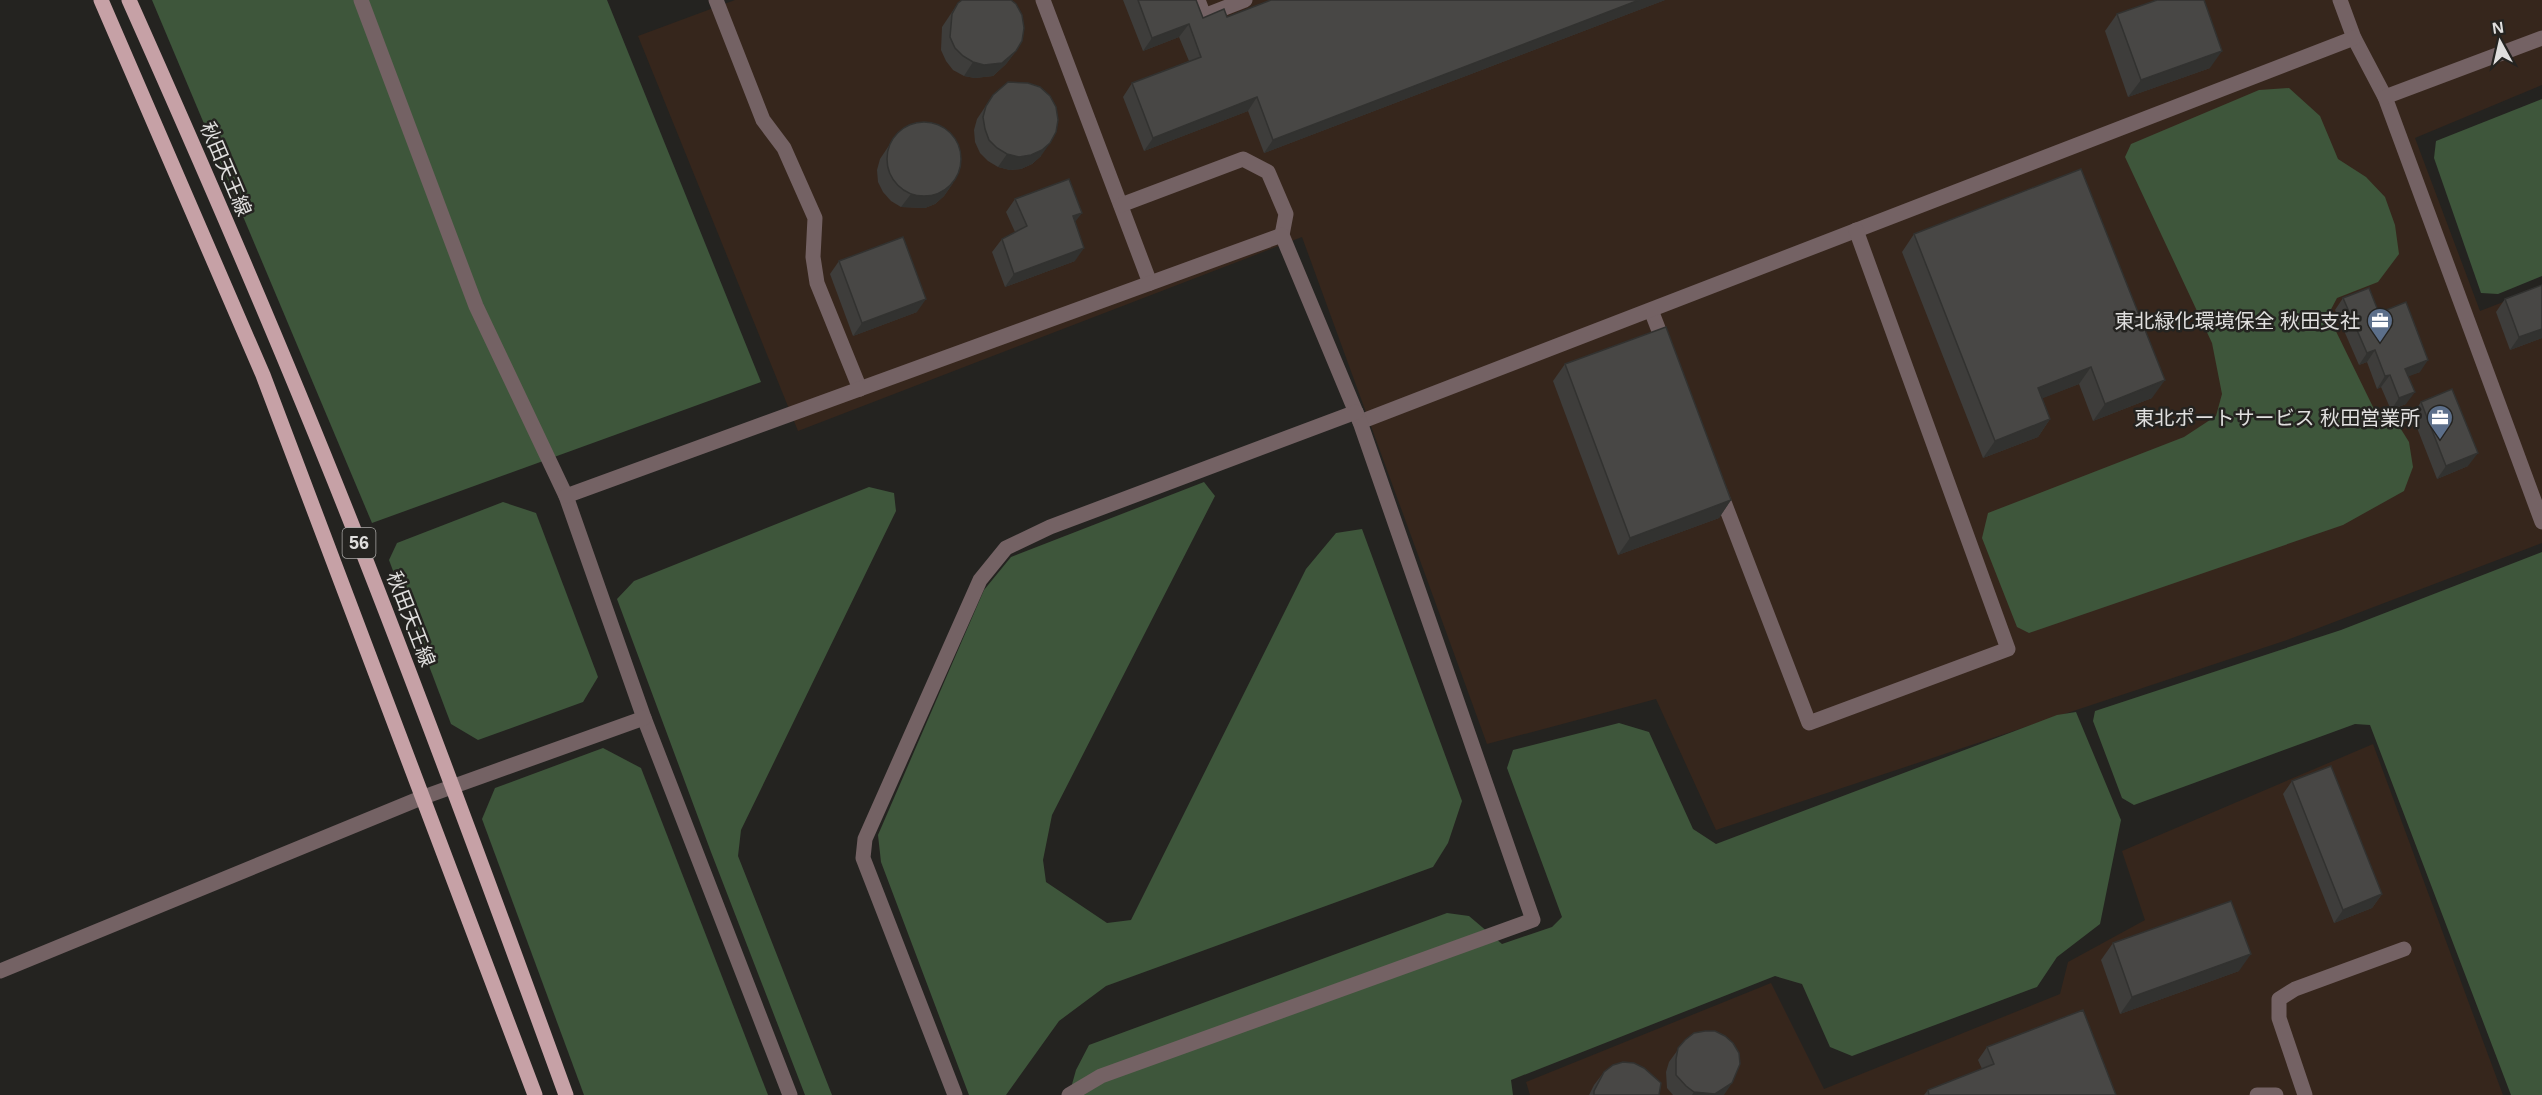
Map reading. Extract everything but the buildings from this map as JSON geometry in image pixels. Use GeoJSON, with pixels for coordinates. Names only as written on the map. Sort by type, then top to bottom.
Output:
{"type":"FeatureCollection","features":[{"type":"Feature","properties":{"kind":"main road","name":"56"},"geometry":{"type":"LineString","coordinates":[[101,0],[263,375],[535,1095]]}},
{"type":"Feature","properties":{"kind":"main road","name":"秋田天王線"},"geometry":{"type":"LineString","coordinates":[[129,0],[287,365],[360,544],[454,787],[566,1095]]}},
{"type":"Feature","properties":{"kind":"lane"},"geometry":{"type":"LineString","coordinates":[[361,0],[476,306],[566,496],[644,718],[790,1095]]}},
{"type":"Feature","properties":{"kind":"lane"},"geometry":{"type":"LineString","coordinates":[[716,0],[763,120],[784,148],[815,218],[813,256],[817,283],[860,389]]}},
{"type":"Feature","properties":{"kind":"lane"},"geometry":{"type":"LineString","coordinates":[[1043,0],[1150,283]]}},
{"type":"Feature","properties":{"kind":"lane"},"geometry":{"type":"LineString","coordinates":[[1198,0],[1204,16],[1245,0]]}},
{"type":"Feature","properties":{"kind":"lane"},"geometry":{"type":"LineString","coordinates":[[2340,0],[2354,38],[2385,97],[2542,522]]}},
{"type":"Feature","properties":{"kind":"lane"},"geometry":{"type":"LineString","coordinates":[[954,1095],[863,858],[865,838],[980,580],[1006,548],[1050,527],[1651,310],[2354,38]]}},
{"type":"Feature","properties":{"kind":"lane"},"geometry":{"type":"LineString","coordinates":[[2385,97],[2542,38]]}},
{"type":"Feature","properties":{"kind":"lane"},"geometry":{"type":"LineString","coordinates":[[1069,1095],[1101,1077],[1533,920],[1358,417],[1282,236],[1286,214],[1268,172],[1243,159],[1121,205]]}},
{"type":"Feature","properties":{"kind":"lane"},"geometry":{"type":"LineString","coordinates":[[1715,477],[1809,723],[2008,649],[1856,230]]}},
{"type":"Feature","properties":{"kind":"lane"},"geometry":{"type":"LineString","coordinates":[[566,496],[1282,236]]}},
{"type":"Feature","properties":{"kind":"lane"},"geometry":{"type":"LineString","coordinates":[[1651,310],[1672,365]]}},
{"type":"Feature","properties":{"kind":"lane"},"geometry":{"type":"LineString","coordinates":[[0,971],[422,798],[644,718]]}},
{"type":"Feature","properties":{"kind":"lane"},"geometry":{"type":"LineString","coordinates":[[2305,1095],[2278,1018],[2279,999],[2295,989],[2404,949]]}},
{"type":"Feature","properties":{"kind":"lane"},"geometry":{"type":"LineString","coordinates":[[2257,1095],[2276,1095]]}},
{"type":"Feature","properties":{"kind":"shaded area"},"geometry":{"type":"Polygon","coordinates":[[[735,0],[2542,0],[2542,85],[2415,138],[2480,311],[2542,287],[2542,543],[2287,640],[1716,830],[1656,699],[1487,744],[1302,237],[798,431],[638,36],[735,0]]]}},
{"type":"Feature","properties":{"kind":"shaded area"},"geometry":{"type":"Polygon","coordinates":[[[2373,744],[2503,1095],[1530,1095],[1526,1082],[1771,983],[1824,1089],[2060,994],[2068,962],[2145,920],[2122,851],[2373,744]]]}},
{"type":"Feature","properties":{"kind":"green space"},"geometry":{"type":"Polygon","coordinates":[[[152,0],[607,0],[761,382],[372,523],[152,0]]]}},
{"type":"Feature","properties":{"kind":"green space"},"geometry":{"type":"Polygon","coordinates":[[[2289,88],[2320,116],[2338,159],[2366,177],[2385,197],[2395,225],[2399,254],[2378,282],[2337,298],[2328,315],[2374,409],[2399,426],[2409,442],[2413,467],[2404,491],[2343,525],[2029,633],[2017,627],[1982,538],[1988,513],[2184,437],[2216,416],[2222,394],[2212,343],[2125,157],[2131,144],[2259,90],[2289,88]]]}},
{"type":"Feature","properties":{"kind":"green space"},"geometry":{"type":"Polygon","coordinates":[[[2542,99],[2542,276],[2498,294],[2481,293],[2434,158],[2436,141],[2542,99]]]}},
{"type":"Feature","properties":{"kind":"green space"},"geometry":{"type":"Polygon","coordinates":[[[1204,482],[1215,496],[1052,815],[1043,860],[1046,882],[1107,923],[1131,920],[1306,569],[1336,533],[1362,529],[1462,801],[1448,843],[1433,867],[1106,986],[1059,1021],[1006,1095],[969,1095],[881,862],[878,835],[984,590],[1011,557],[1204,482]]]}},
{"type":"Feature","properties":{"kind":"green space"},"geometry":{"type":"Polygon","coordinates":[[[869,487],[894,493],[896,511],[741,830],[738,856],[832,1095],[805,1095],[617,599],[634,581],[869,487]]]}},
{"type":"Feature","properties":{"kind":"green space"},"geometry":{"type":"Polygon","coordinates":[[[503,502],[536,513],[598,677],[583,702],[478,740],[451,724],[389,560],[397,543],[503,502]]]}},
{"type":"Feature","properties":{"kind":"green space"},"geometry":{"type":"Polygon","coordinates":[[[2542,552],[2542,1095],[2511,1095],[2370,725],[2355,724],[2134,805],[2122,798],[2093,721],[2095,711],[2341,630],[2542,552]]]}},
{"type":"Feature","properties":{"kind":"green space"},"geometry":{"type":"Polygon","coordinates":[[[2076,712],[2121,820],[2100,924],[2057,957],[2037,987],[1852,1056],[1830,1047],[1802,984],[1775,976],[1511,1080],[1513,1095],[1069,1095],[1076,1070],[1089,1045],[1447,913],[1469,916],[1502,944],[1552,927],[1562,917],[1507,768],[1513,750],[1619,723],[1649,732],[1693,829],[1716,844],[2057,715],[2076,712]]]}},
{"type":"Feature","properties":{"kind":"green space"},"geometry":{"type":"Polygon","coordinates":[[[603,748],[641,768],[768,1095],[584,1095],[482,819],[495,788],[603,748]]]}},
{"type":"Feature","properties":{"kind":"place","name":"東北緑化環境保全 秋田支社"},"geometry":{"type":"Point","coordinates":[2380,344]}},
{"type":"Feature","properties":{"kind":"place","name":"東北ポートサービス 秋田営業所"},"geometry":{"type":"Point","coordinates":[2440,441]}}]}
